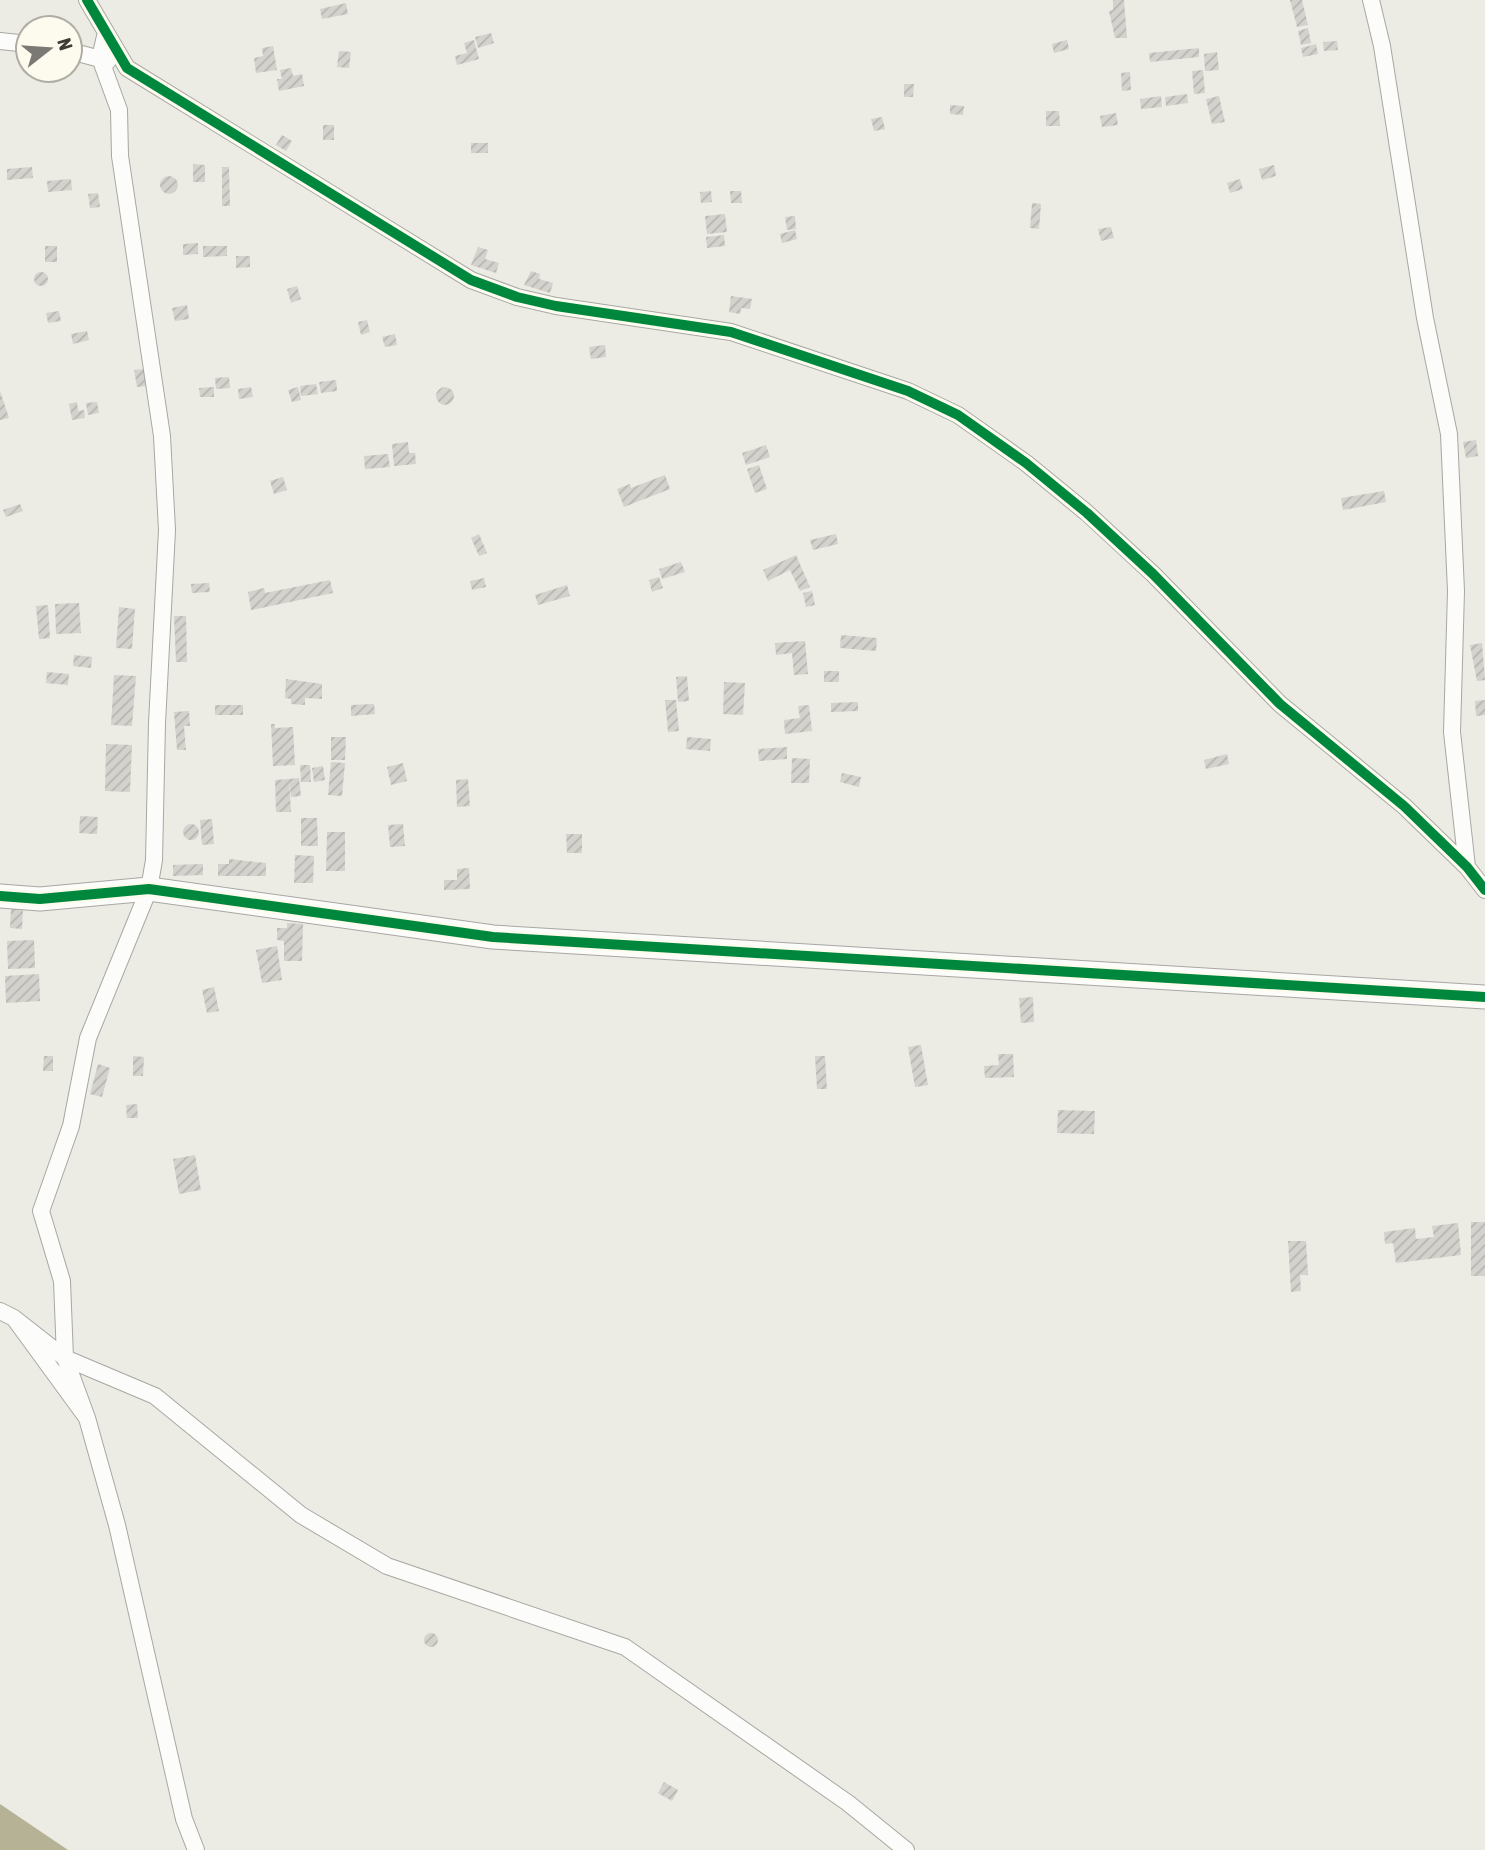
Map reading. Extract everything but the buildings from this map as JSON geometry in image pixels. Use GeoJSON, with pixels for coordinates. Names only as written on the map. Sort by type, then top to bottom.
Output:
{"type":"FeatureCollection","features":[{"type":"Feature","properties":{"kind":"street"},"geometry":{"type":"LineString","coordinates":[[87,0],[127,68]]}},
{"type":"Feature","properties":{"kind":"street"},"geometry":{"type":"LineString","coordinates":[[1371,0],[1382,46],[1425,318],[1450,434],[1455,591],[1452,732],[1467,867]]}},
{"type":"Feature","properties":{"kind":"street"},"geometry":{"type":"LineString","coordinates":[[106,32],[100,58],[119,110],[120,156],[162,436],[166,489],[154,860],[149,890],[88,1038],[71,1126],[41,1211],[62,1281],[65,1358],[87,1418],[117,1525],[184,1819],[196,1850]]}},
{"type":"Feature","properties":{"kind":"street"},"geometry":{"type":"LineString","coordinates":[[84,54],[127,68],[471,280],[517,297],[556,306],[731,332],[908,391],[958,415],[1026,463],[1087,513],[1153,574],[1280,704],[1404,806],[1467,867],[1485,890]]}},
{"type":"Feature","properties":{"kind":"street"},"geometry":{"type":"LineString","coordinates":[[0,896],[40,899],[149,890],[493,937],[1485,997]]}},
{"type":"Feature","properties":{"kind":"street"},"geometry":{"type":"LineString","coordinates":[[7,1315],[65,1358],[155,1396],[301,1515],[387,1566],[625,1647],[848,1803],[905,1850]]}},
{"type":"Feature","properties":{"kind":"street"},"geometry":{"type":"LineString","coordinates":[[7,1315],[87,1418]]}},
{"type":"Feature","properties":{"kind":"shaded area"},"geometry":{"type":"Polygon","coordinates":[[[0,1804],[68,1850],[0,1850],[0,1804]]]}},
{"type":"Feature","properties":{"kind":"cycle path"},"geometry":{"type":"LineString","coordinates":[[87,0],[127,68],[471,280],[517,297],[556,306],[731,332],[908,391],[958,415],[1026,463],[1087,513],[1153,574],[1280,704],[1404,806],[1467,867],[1485,890]]}},
{"type":"Feature","properties":{"kind":"cycle path"},"geometry":{"type":"LineString","coordinates":[[0,896],[40,899],[149,889],[493,937],[1485,997]]}}]}
